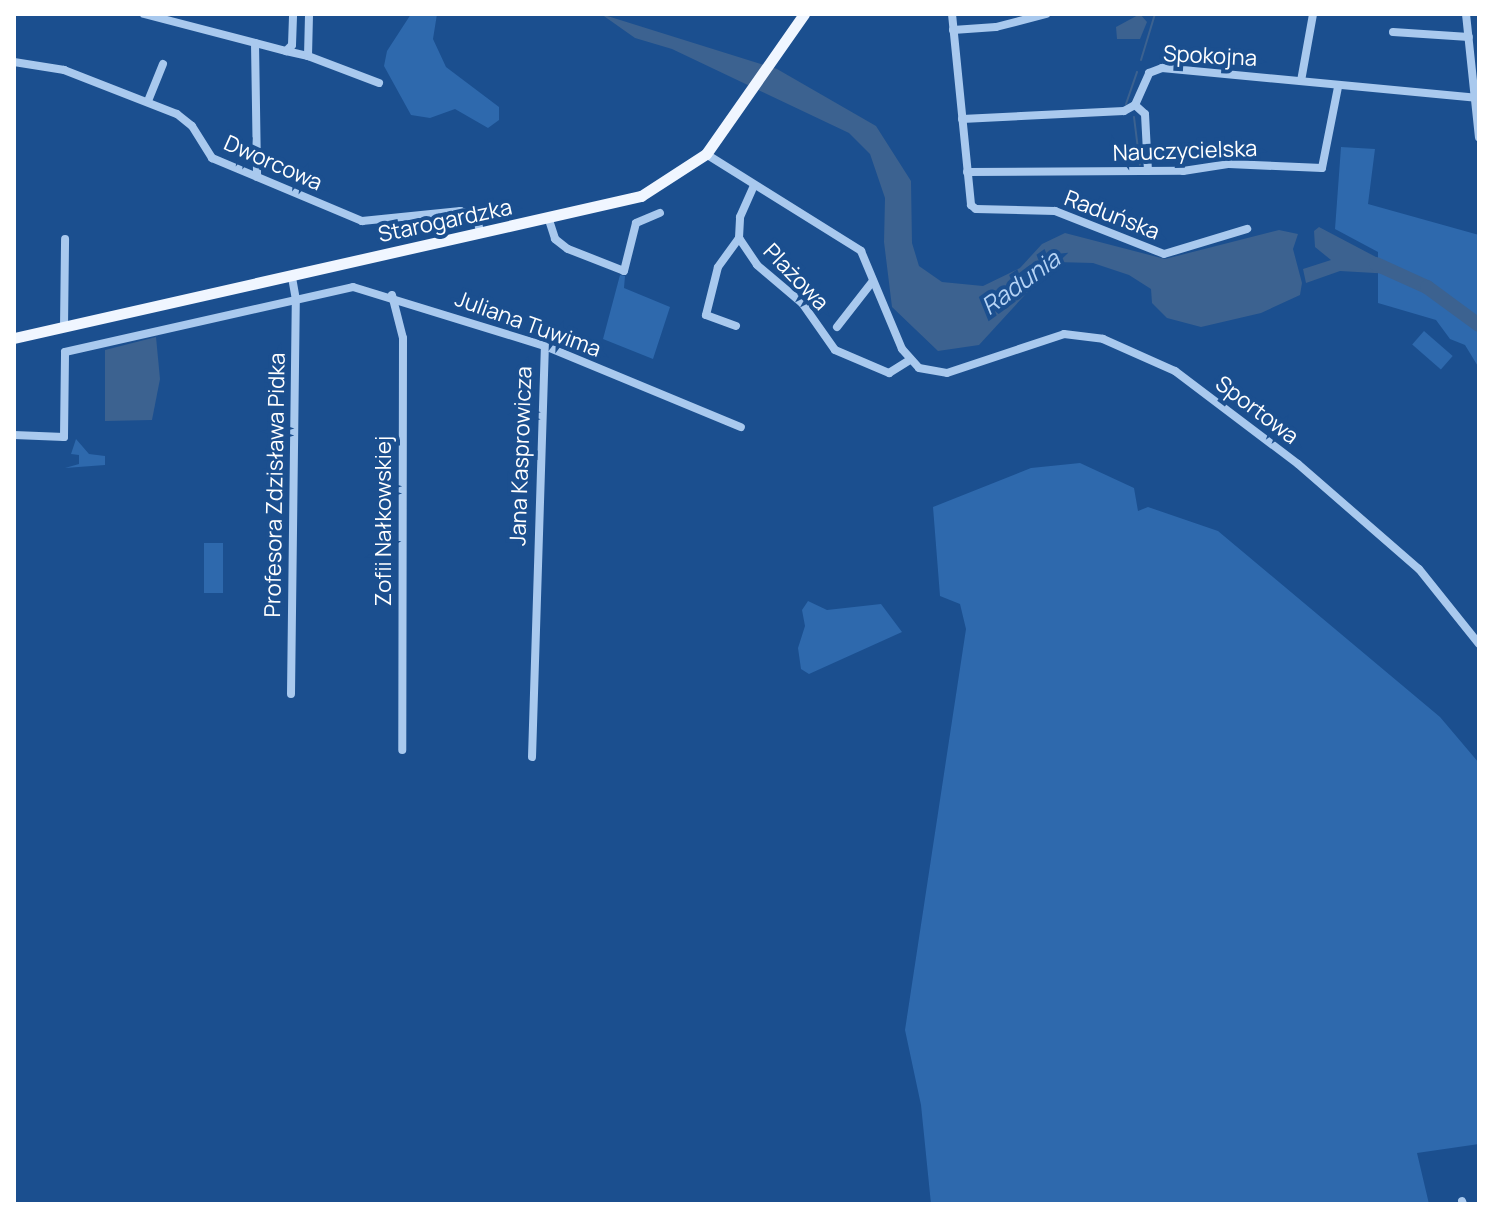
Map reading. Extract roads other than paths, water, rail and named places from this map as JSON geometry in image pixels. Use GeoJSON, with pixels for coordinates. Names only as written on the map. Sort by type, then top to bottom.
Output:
{"type":"FeatureCollection","features":[{"type":"Feature","properties":{"kind":"main road","name":"Starogardzka"},"geometry":{"type":"LineString","coordinates":[[14,338],[292,278],[419,243],[549,220],[641,196],[706,154],[804,14]]}},
{"type":"Feature","properties":{"kind":"street"},"geometry":{"type":"LineString","coordinates":[[144,14],[308,56],[379,83]]}},
{"type":"Feature","properties":{"kind":"street"},"geometry":{"type":"LineString","coordinates":[[286,51],[292,45],[293,14]]}},
{"type":"Feature","properties":{"kind":"street"},"geometry":{"type":"LineString","coordinates":[[308,56],[309,14]]}},
{"type":"Feature","properties":{"kind":"street","name":"Raduńska"},"geometry":{"type":"LineString","coordinates":[[952,14],[971,205],[976,209],[1055,211],[1157,253],[1243,231]]}},
{"type":"Feature","properties":{"kind":"street"},"geometry":{"type":"LineString","coordinates":[[953,30],[996,27],[1046,14]]}},
{"type":"Feature","properties":{"kind":"street"},"geometry":{"type":"LineString","coordinates":[[1301,81],[1313,14]]}},
{"type":"Feature","properties":{"kind":"street"},"geometry":{"type":"LineString","coordinates":[[1466,14],[1478,98],[1479,137]]}},
{"type":"Feature","properties":{"kind":"street"},"geometry":{"type":"LineString","coordinates":[[1393,32],[1469,37]]}},
{"type":"Feature","properties":{"kind":"street"},"geometry":{"type":"LineString","coordinates":[[255,43],[257,177]]}},
{"type":"Feature","properties":{"kind":"street","name":"Dworcowa"},"geometry":{"type":"LineString","coordinates":[[14,62],[64,70],[148,101],[188,122],[212,158],[362,221],[460,211],[477,217],[480,232]]}},
{"type":"Feature","properties":{"kind":"street"},"geometry":{"type":"LineString","coordinates":[[148,101],[163,64]]}},
{"type":"Feature","properties":{"kind":"street","name":"Spokojna"},"geometry":{"type":"LineString","coordinates":[[1135,105],[1149,73],[1157,68],[1478,98]]}},
{"type":"Feature","properties":{"kind":"street","name":"Nauczycielska"},"geometry":{"type":"LineString","coordinates":[[967,172],[1148,171],[1229,164],[1322,168],[1338,87]]}},
{"type":"Feature","properties":{"kind":"street"},"geometry":{"type":"LineString","coordinates":[[962,119],[1085,115],[1135,105],[1145,114],[1148,171]]}},
{"type":"Feature","properties":{"kind":"street"},"geometry":{"type":"LineString","coordinates":[[706,154],[861,251],[910,360]]}},
{"type":"Feature","properties":{"kind":"street"},"geometry":{"type":"LineString","coordinates":[[736,326],[706,315],[718,267],[739,238],[740,217],[754,186]]}},
{"type":"Feature","properties":{"kind":"street"},"geometry":{"type":"LineString","coordinates":[[549,220],[555,239],[568,249],[624,271],[636,223],[660,213]]}},
{"type":"Feature","properties":{"kind":"street","name":"Plażowa"},"geometry":{"type":"LineString","coordinates":[[739,238],[757,265],[802,303],[835,350],[878,371],[898,371],[910,360]]}},
{"type":"Feature","properties":{"kind":"street"},"geometry":{"type":"LineString","coordinates":[[64,327],[65,239]]}},
{"type":"Feature","properties":{"kind":"street","name":"Profesora Zdzisława Pidka"},"geometry":{"type":"LineString","coordinates":[[291,694],[296,300],[292,278]]}},
{"type":"Feature","properties":{"kind":"street","name":"Plażowa"},"geometry":{"type":"LineString","coordinates":[[837,327],[873,281]]}},
{"type":"Feature","properties":{"kind":"street","name":"Juliana Tuwima"},"geometry":{"type":"LineString","coordinates":[[14,435],[64,437],[65,352],[353,287],[392,295],[545,346],[741,427]]}},
{"type":"Feature","properties":{"kind":"street","name":"Zofii Nałkowskiej"},"geometry":{"type":"LineString","coordinates":[[392,295],[403,338],[402,750]]}},
{"type":"Feature","properties":{"kind":"street","name":"Sportowa"},"geometry":{"type":"LineString","coordinates":[[910,360],[934,374],[957,371],[1059,334],[1098,338],[1162,364],[1286,455],[1419,569],[1479,644]]}},
{"type":"Feature","properties":{"kind":"street","name":"Jana Kasprowicza"},"geometry":{"type":"LineString","coordinates":[[532,757],[545,346]]}},
{"type":"Feature","properties":{"kind":"water"},"geometry":{"type":"Polygon","coordinates":[[[601,14],[777,69],[876,126],[911,181],[912,243],[919,266],[942,282],[983,286],[1020,268],[1042,244],[1065,233],[1165,259],[1279,230],[1298,234],[1293,249],[1302,283],[1300,295],[1261,313],[1201,327],[1167,318],[1152,303],[1151,289],[1129,275],[1093,263],[1055,262],[979,345],[938,351],[892,307],[884,242],[885,198],[870,154],[849,133],[672,49],[635,38],[601,14]]]}},
{"type":"Feature","properties":{"kind":"water"},"geometry":{"type":"Polygon","coordinates":[[[1140,14],[1147,22],[1140,39],[1117,39],[1116,27],[1140,14]]]}},
{"type":"Feature","properties":{"kind":"water"},"geometry":{"type":"Polygon","coordinates":[[[1319,227],[1395,267],[1392,274],[1340,271],[1306,283],[1303,269],[1331,260],[1315,247],[1314,231],[1319,227]]]}},
{"type":"Feature","properties":{"kind":"water"},"geometry":{"type":"Polygon","coordinates":[[[156,337],[160,379],[152,420],[105,421],[105,350],[156,337]]]}},
{"type":"Feature","properties":{"kind":"waterway"},"geometry":{"type":"LineString","coordinates":[[1141,60],[1155,14]]}},
{"type":"Feature","properties":{"kind":"waterway"},"geometry":{"type":"LineString","coordinates":[[1126,104],[1137,72]]}},
{"type":"Feature","properties":{"kind":"waterway"},"geometry":{"type":"LineString","coordinates":[[1134,117],[1140,165]]}},
{"type":"Feature","properties":{"kind":"waterway","name":"Radunia"},"geometry":{"type":"LineString","coordinates":[[1376,264],[1427,287],[1479,325]]}}]}
